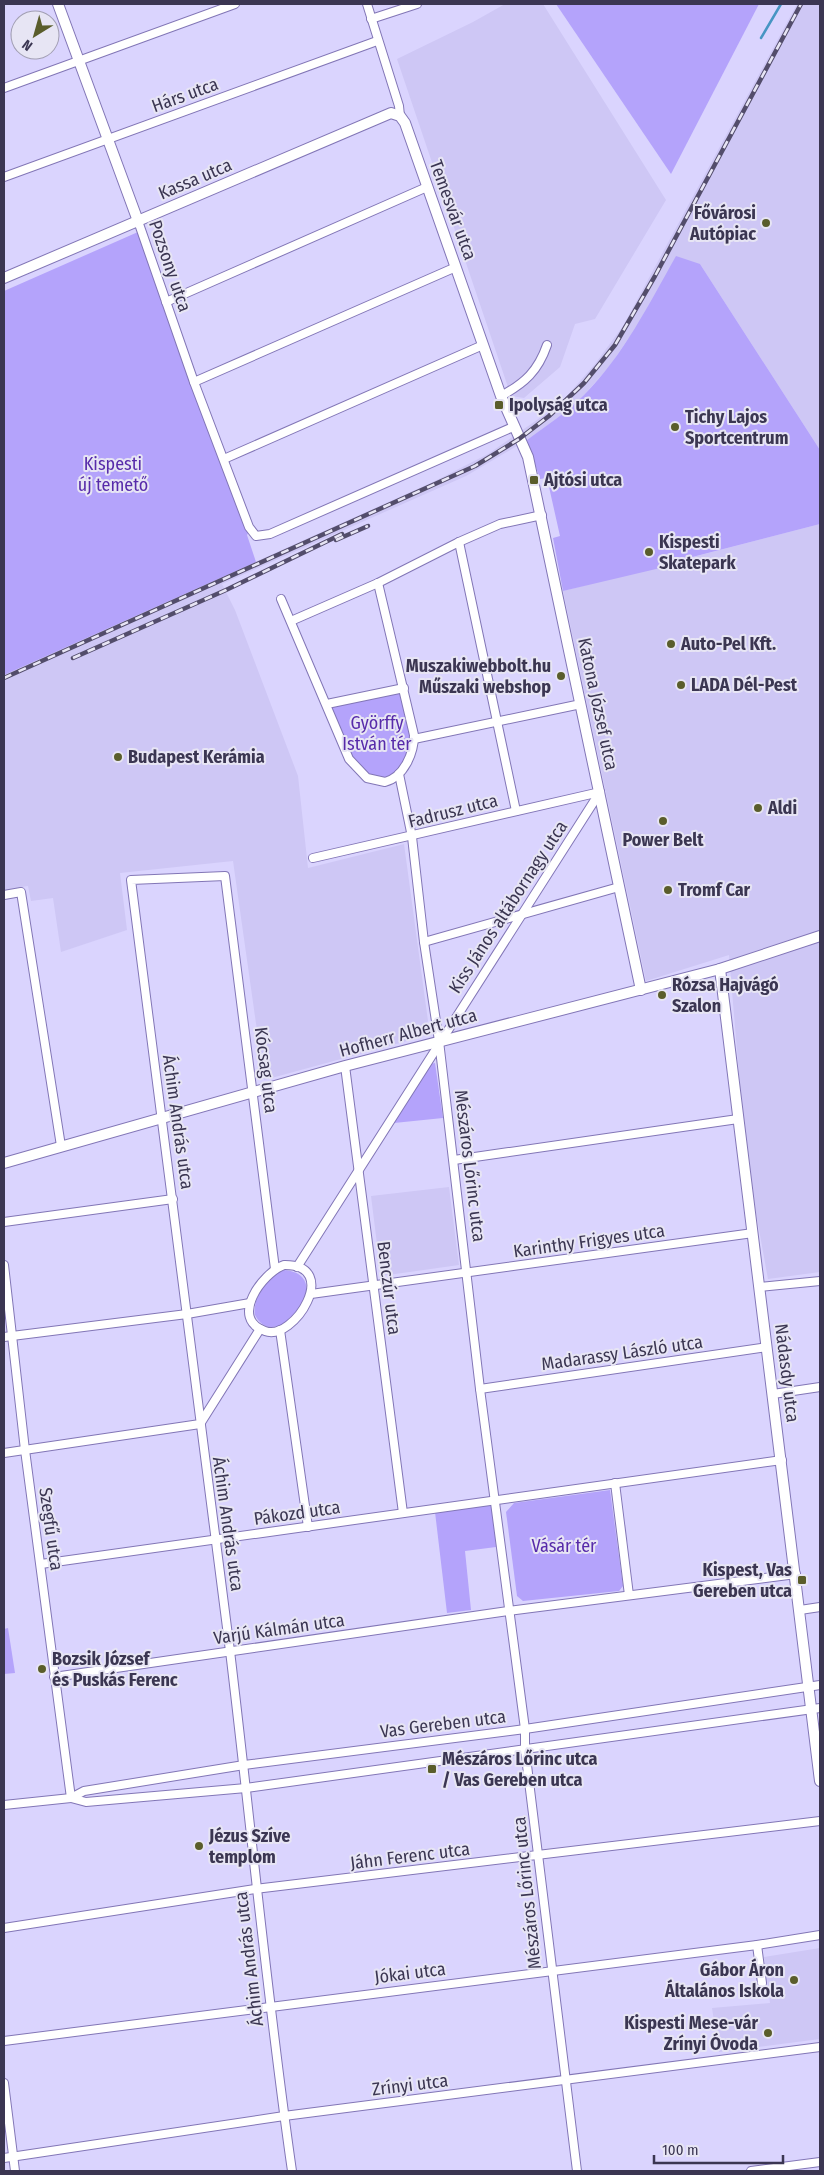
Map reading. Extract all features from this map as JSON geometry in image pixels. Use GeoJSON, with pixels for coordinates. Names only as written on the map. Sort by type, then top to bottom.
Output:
{"type":"FeatureCollection","features":[{"type":"Feature","properties":{"kind":"street","name":"Pozsony utca"},"geometry":{"type":"LineString","coordinates":[[58,4],[138,221],[194,382],[250,527],[256,536],[270,534],[513,427]]}},
{"type":"Feature","properties":{"kind":"street"},"geometry":{"type":"LineString","coordinates":[[4,88],[235,4]]}},
{"type":"Feature","properties":{"kind":"street","name":"Temesvár utca"},"geometry":{"type":"LineString","coordinates":[[367,4],[399,106],[400,116],[405,124],[513,427]]}},
{"type":"Feature","properties":{"kind":"street"},"geometry":{"type":"LineString","coordinates":[[371,19],[417,4]]}},
{"type":"Feature","properties":{"kind":"street","name":"Hárs utca"},"geometry":{"type":"LineString","coordinates":[[4,177],[377,40]]}},
{"type":"Feature","properties":{"kind":"street","name":"Kassa utca"},"geometry":{"type":"LineString","coordinates":[[4,278],[391,113],[400,116]]}},
{"type":"Feature","properties":{"kind":"street"},"geometry":{"type":"LineString","coordinates":[[166,302],[427,187]]}},
{"type":"Feature","properties":{"kind":"street"},"geometry":{"type":"LineString","coordinates":[[194,382],[456,267]]}},
{"type":"Feature","properties":{"kind":"street"},"geometry":{"type":"LineString","coordinates":[[224,459],[483,345]]}},
{"type":"Feature","properties":{"kind":"street"},"geometry":{"type":"LineString","coordinates":[[501,396],[521,385],[541,361],[547,345]]}},
{"type":"Feature","properties":{"kind":"street","name":"Katona József utca"},"geometry":{"type":"LineString","coordinates":[[513,427],[528,457],[542,515],[641,990]]}},
{"type":"Feature","properties":{"kind":"street"},"geometry":{"type":"LineString","coordinates":[[291,621],[378,583],[459,542],[500,524],[542,515]]}},
{"type":"Feature","properties":{"kind":"street"},"geometry":{"type":"LineString","coordinates":[[459,542],[516,811]]}},
{"type":"Feature","properties":{"kind":"street"},"geometry":{"type":"LineString","coordinates":[[281,599],[327,704],[348,759],[367,778],[380,782],[389,781],[399,774],[409,757],[414,739],[404,688],[378,583]]}},
{"type":"Feature","properties":{"kind":"street"},"geometry":{"type":"LineString","coordinates":[[327,704],[404,688]]}},
{"type":"Feature","properties":{"kind":"street"},"geometry":{"type":"LineString","coordinates":[[414,739],[581,704]]}},
{"type":"Feature","properties":{"kind":"street","name":"Mészáros Lőrinc utca"},"geometry":{"type":"LineString","coordinates":[[399,774],[412,837],[424,942],[454,1160],[480,1389],[496,1499]]}},
{"type":"Feature","properties":{"kind":"street","name":"Fadrusz utca"},"geometry":{"type":"LineString","coordinates":[[313,858],[412,837],[600,792]]}},
{"type":"Feature","properties":{"kind":"street","name":"Kiss János altábornagy utca"},"geometry":{"type":"LineString","coordinates":[[297,1267],[520,914],[600,792]]}},
{"type":"Feature","properties":{"kind":"street","name":"Áchim András utca"},"geometry":{"type":"LineString","coordinates":[[225,876],[131,880],[230,1651],[244,1765],[255,1890],[292,2171]]}},
{"type":"Feature","properties":{"kind":"street","name":"Kócsag utca"},"geometry":{"type":"LineString","coordinates":[[225,876],[274,1269]]}},
{"type":"Feature","properties":{"kind":"street"},"geometry":{"type":"LineString","coordinates":[[424,942],[619,886]]}},
{"type":"Feature","properties":{"kind":"street"},"geometry":{"type":"LineString","coordinates":[[4,894],[22,892],[61,1146]]}},
{"type":"Feature","properties":{"kind":"street","name":"Hofherr Albert utca"},"geometry":{"type":"LineString","coordinates":[[4,1163],[345,1066],[720,969],[820,936]]}},
{"type":"Feature","properties":{"kind":"street","name":"Nádasdy utca"},"geometry":{"type":"LineString","coordinates":[[720,969],[800,1610],[815,1686],[820,1781]]}},
{"type":"Feature","properties":{"kind":"street","name":"Benczúr utca"},"geometry":{"type":"LineString","coordinates":[[345,1066],[403,1513]]}},
{"type":"Feature","properties":{"kind":"street"},"geometry":{"type":"LineString","coordinates":[[454,1160],[738,1119]]}},
{"type":"Feature","properties":{"kind":"street"},"geometry":{"type":"LineString","coordinates":[[4,1222],[173,1199]]}},
{"type":"Feature","properties":{"kind":"street","name":"Karinthy Frigyes utca"},"geometry":{"type":"LineString","coordinates":[[311,1294],[468,1274],[753,1233]]}},
{"type":"Feature","properties":{"kind":"street","name":"Szegfű utca"},"geometry":{"type":"LineString","coordinates":[[4,1264],[25,1450],[42,1564],[54,1677],[71,1798]]}},
{"type":"Feature","properties":{"kind":"street"},"geometry":{"type":"LineString","coordinates":[[284,1265],[297,1267],[311,1279],[311,1294],[296,1316],[280,1330],[269,1332],[260,1329],[250,1317],[250,1303],[260,1283],[274,1269],[284,1265]]}},
{"type":"Feature","properties":{"kind":"street"},"geometry":{"type":"LineString","coordinates":[[760,1288],[820,1281]]}},
{"type":"Feature","properties":{"kind":"street"},"geometry":{"type":"LineString","coordinates":[[4,1337],[187,1314],[250,1303]]}},
{"type":"Feature","properties":{"kind":"street"},"geometry":{"type":"LineString","coordinates":[[4,1453],[200,1424],[260,1329]]}},
{"type":"Feature","properties":{"kind":"street"},"geometry":{"type":"LineString","coordinates":[[280,1330],[308,1527]]}},
{"type":"Feature","properties":{"kind":"street","name":"Madarassy László utca"},"geometry":{"type":"LineString","coordinates":[[480,1389],[767,1346]]}},
{"type":"Feature","properties":{"kind":"street"},"geometry":{"type":"LineString","coordinates":[[773,1394],[820,1387]]}},
{"type":"Feature","properties":{"kind":"street"},"geometry":{"type":"LineString","coordinates":[[782,1460],[496,1499],[508,1611],[796,1574]]}},
{"type":"Feature","properties":{"kind":"street"},"geometry":{"type":"LineString","coordinates":[[615,1483],[629,1595]]}},
{"type":"Feature","properties":{"kind":"street","name":"Pákozd utca"},"geometry":{"type":"LineString","coordinates":[[42,1564],[496,1499]]}},
{"type":"Feature","properties":{"kind":"street"},"geometry":{"type":"LineString","coordinates":[[800,1610],[820,1607]]}},
{"type":"Feature","properties":{"kind":"street","name":"Mészáros Lőrinc utca"},"geometry":{"type":"LineString","coordinates":[[508,1611],[525,1729],[525,1749],[551,1971],[577,2171]]}},
{"type":"Feature","properties":{"kind":"street","name":"Varjú Kálmán utca"},"geometry":{"type":"LineString","coordinates":[[54,1677],[508,1611]]}},
{"type":"Feature","properties":{"kind":"street","name":"Vas Gereben utca"},"geometry":{"type":"LineString","coordinates":[[4,1806],[71,1798],[84,1791],[244,1765],[525,1729],[815,1686]]}},
{"type":"Feature","properties":{"kind":"street","name":"Vas Gereben utca"},"geometry":{"type":"LineString","coordinates":[[71,1798],[86,1802],[246,1788],[816,1708]]}},
{"type":"Feature","properties":{"kind":"street","name":"Jáhn Ferenc utca"},"geometry":{"type":"LineString","coordinates":[[4,1928],[255,1890],[820,1820]]}},
{"type":"Feature","properties":{"kind":"street","name":"Jókai utca"},"geometry":{"type":"LineString","coordinates":[[4,2041],[757,1945],[820,1935]]}},
{"type":"Feature","properties":{"kind":"street"},"geometry":{"type":"LineString","coordinates":[[757,1945],[762,1983]]}},
{"type":"Feature","properties":{"kind":"street","name":"Zrínyi utca"},"geometry":{"type":"LineString","coordinates":[[4,2158],[284,2116],[820,2047]]}},
{"type":"Feature","properties":{"kind":"street"},"geometry":{"type":"LineString","coordinates":[[4,2083],[15,2171]]}},
{"type":"Feature","properties":{"kind":"street"},"geometry":{"type":"LineString","coordinates":[[751,2171],[820,2162]]}},
{"type":"Feature","properties":{"kind":"shaded area"},"geometry":{"type":"Polygon","coordinates":[[[505,4],[543,4],[666,200],[595,319],[575,324],[560,367],[524,398],[511,396],[397,59],[473,22],[505,4]]]}},
{"type":"Feature","properties":{"kind":"shaded area"},"geometry":{"type":"Polygon","coordinates":[[[797,4],[820,4],[820,450],[700,264],[628,339],[609,367],[583,396],[563,414],[527,440],[466,476],[222,584],[235,610],[298,776],[308,868],[404,844],[428,1021],[418,1038],[264,1080],[233,861],[120,873],[127,930],[61,952],[53,898],[31,901],[28,886],[4,890],[4,675],[433,482],[488,454],[547,413],[566,397],[595,364],[623,326],[797,4]]]}},
{"type":"Feature","properties":{"kind":"shaded area"},"geometry":{"type":"Polygon","coordinates":[[[820,524],[820,1272],[768,1279],[746,1158],[729,955],[646,981],[563,591],[820,524]]]}},
{"type":"Feature","properties":{"kind":"shaded area"},"geometry":{"type":"Polygon","coordinates":[[[449,1187],[459,1265],[381,1276],[371,1196],[449,1187]]]}},
{"type":"Feature","properties":{"kind":"shaded area"},"geometry":{"type":"Polygon","coordinates":[[[820,1948],[820,2039],[719,2052],[712,2008],[770,2003],[764,1957],[820,1948]]]}},
{"type":"Feature","properties":{"kind":"green space"},"geometry":{"type":"Polygon","coordinates":[[[556,4],[759,4],[671,174],[556,4]]]}},
{"type":"Feature","properties":{"kind":"green space","name":"Kispesti új temető"},"geometry":{"type":"Polygon","coordinates":[[[138,232],[251,528],[247,535],[256,562],[4,675],[4,291],[138,232]]]}},
{"type":"Feature","properties":{"kind":"green space","name":"Tichy Lajos Sportcentrum"},"geometry":{"type":"Polygon","coordinates":[[[676,256],[700,264],[820,450],[820,524],[673,562],[673,565],[563,591],[553,538],[560,536],[547,478],[540,479],[527,440],[570,408],[611,364],[645,311],[676,256]]]}},
{"type":"Feature","properties":{"kind":"green space","name":"Györffy István tér"},"geometry":{"type":"Polygon","coordinates":[[[404,688],[413,730],[405,767],[385,782],[357,769],[327,704],[404,688]]]}},
{"type":"Feature","properties":{"kind":"green space"},"geometry":{"type":"Polygon","coordinates":[[[435,1063],[443,1118],[394,1123],[430,1064],[435,1063]]]}},
{"type":"Feature","properties":{"kind":"green space"},"geometry":{"type":"Polygon","coordinates":[[[284,1270],[300,1275],[306,1285],[305,1298],[298,1310],[288,1321],[276,1326],[265,1325],[255,1315],[256,1302],[267,1282],[284,1270]]]}},
{"type":"Feature","properties":{"kind":"green space","name":"Vásár tér"},"geometry":{"type":"Polygon","coordinates":[[[610,1490],[623,1586],[619,1591],[523,1601],[517,1596],[506,1512],[514,1503],[610,1490]]]}},
{"type":"Feature","properties":{"kind":"green space"},"geometry":{"type":"Polygon","coordinates":[[[492,1505],[496,1547],[465,1551],[471,1610],[447,1613],[435,1512],[492,1505]]]}},
{"type":"Feature","properties":{"kind":"green space"},"geometry":{"type":"Polygon","coordinates":[[[8,1628],[15,1673],[4,1674],[4,1629],[8,1628]]]}},
{"type":"Feature","properties":{"kind":"waterway"},"geometry":{"type":"LineString","coordinates":[[761,38],[781,4]]}},
{"type":"Feature","properties":{"kind":"railway"},"geometry":{"type":"LineString","coordinates":[[4,678],[475,466],[519,439],[549,416],[584,383],[615,345],[655,276],[801,4]]}},
{"type":"Feature","properties":{"kind":"railway"},"geometry":{"type":"LineString","coordinates":[[336,540],[368,526]]}},
{"type":"Feature","properties":{"kind":"railway"},"geometry":{"type":"LineString","coordinates":[[73,658],[226,590],[342,534]]}},
{"type":"Feature","properties":{"kind":"place","name":"Fővárosi Autópiac"},"geometry":{"type":"Point","coordinates":[766,223]}},
{"type":"Feature","properties":{"kind":"place","name":"Ipolyság utca"},"geometry":{"type":"Point","coordinates":[499,405]}},
{"type":"Feature","properties":{"kind":"place","name":"Tichy Lajos Sportcentrum"},"geometry":{"type":"Point","coordinates":[675,427]}},
{"type":"Feature","properties":{"kind":"place","name":"Ajtósi utca"},"geometry":{"type":"Point","coordinates":[534,480]}},
{"type":"Feature","properties":{"kind":"place","name":"Kispesti Skatepark"},"geometry":{"type":"Point","coordinates":[649,552]}},
{"type":"Feature","properties":{"kind":"place","name":"Auto-Pel Kft."},"geometry":{"type":"Point","coordinates":[671,644]}},
{"type":"Feature","properties":{"kind":"place","name":"Muszakiwebbolt.hu Műszaki webshop"},"geometry":{"type":"Point","coordinates":[561,676]}},
{"type":"Feature","properties":{"kind":"place","name":"LADA Dél-Pest"},"geometry":{"type":"Point","coordinates":[681,685]}},
{"type":"Feature","properties":{"kind":"place","name":"Budapest Kerámia"},"geometry":{"type":"Point","coordinates":[118,757]}},
{"type":"Feature","properties":{"kind":"place","name":"Aldi"},"geometry":{"type":"Point","coordinates":[758,808]}},
{"type":"Feature","properties":{"kind":"place","name":"Power Belt"},"geometry":{"type":"Point","coordinates":[663,821]}},
{"type":"Feature","properties":{"kind":"place","name":"Tromf Car"},"geometry":{"type":"Point","coordinates":[668,890]}},
{"type":"Feature","properties":{"kind":"place","name":"Rózsa Hajvágó Szalon"},"geometry":{"type":"Point","coordinates":[662,995]}},
{"type":"Feature","properties":{"kind":"place","name":"Kispest, Vas Gereben utca"},"geometry":{"type":"Point","coordinates":[802,1580]}},
{"type":"Feature","properties":{"kind":"place","name":"Bozsik József és Puskás Ferenc"},"geometry":{"type":"Point","coordinates":[42,1669]}},
{"type":"Feature","properties":{"kind":"place","name":"Mészáros Lőrinc utca / Vas Gereben utca"},"geometry":{"type":"Point","coordinates":[432,1769]}},
{"type":"Feature","properties":{"kind":"place","name":"Jézus Szíve templom"},"geometry":{"type":"Point","coordinates":[199,1846]}},
{"type":"Feature","properties":{"kind":"place","name":"Gábor Áron Általános Iskola"},"geometry":{"type":"Point","coordinates":[794,1980]}},
{"type":"Feature","properties":{"kind":"place","name":"Kispesti Mese-vár Zrínyi Óvoda"},"geometry":{"type":"Point","coordinates":[768,2033]}}]}
